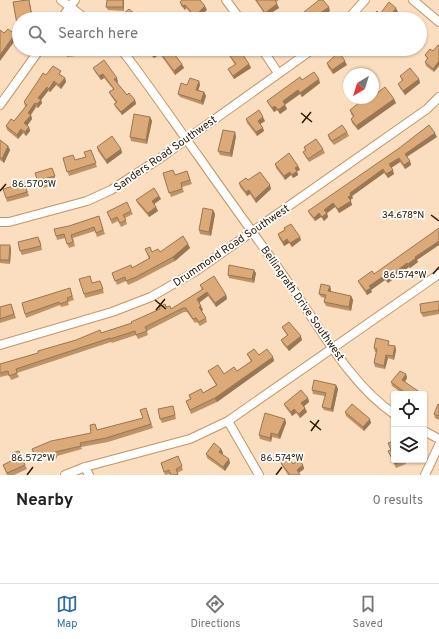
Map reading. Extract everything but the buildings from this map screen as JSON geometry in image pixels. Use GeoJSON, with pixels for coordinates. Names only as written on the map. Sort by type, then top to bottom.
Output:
{"type":"FeatureCollection","features":[{"type":"Feature","properties":{"kind":"street"},"geometry":{"type":"LineString","coordinates":[[61,0],[73,3],[80,12]]}},
{"type":"Feature","properties":{"kind":"street"},"geometry":{"type":"LineString","coordinates":[[226,0],[235,12]]}},
{"type":"Feature","properties":{"kind":"street"},"geometry":{"type":"LineString","coordinates":[[354,12],[365,0]]}},
{"type":"Feature","properties":{"kind":"street"},"geometry":{"type":"LineString","coordinates":[[414,0],[439,22]]}},
{"type":"Feature","properties":{"kind":"street"},"geometry":{"type":"LineString","coordinates":[[66,12],[73,3]]}},
{"type":"Feature","properties":{"kind":"street"},"geometry":{"type":"LineString","coordinates":[[0,105],[35,56]]}},
{"type":"Feature","properties":{"kind":"street","name":"Bellingrath Drive Southwest"},"geometry":{"type":"LineString","coordinates":[[126,56],[146,81],[363,388],[378,403],[391,412]]}},
{"type":"Feature","properties":{"kind":"street"},"geometry":{"type":"LineString","coordinates":[[267,56],[278,73]]}},
{"type":"Feature","properties":{"kind":"street","name":"Sanders Road Southwest"},"geometry":{"type":"LineString","coordinates":[[0,222],[9,222],[87,201],[111,190],[303,56]]}},
{"type":"Feature","properties":{"kind":"street","name":"Drummond Road Southwest"},"geometry":{"type":"LineString","coordinates":[[0,345],[112,312],[151,297],[196,271],[253,232],[428,109],[439,97]]}},
{"type":"Feature","properties":{"kind":"street"},"geometry":{"type":"LineString","coordinates":[[65,475],[87,471],[190,439],[228,421],[439,274]]}},
{"type":"Feature","properties":{"kind":"street"},"geometry":{"type":"LineString","coordinates":[[228,421],[259,475]]}},
{"type":"Feature","properties":{"kind":"street"},"geometry":{"type":"LineString","coordinates":[[427,433],[439,439]]}},
{"type":"Feature","properties":{"kind":"street"},"geometry":{"type":"LineString","coordinates":[[425,475],[439,445]]}}]}
